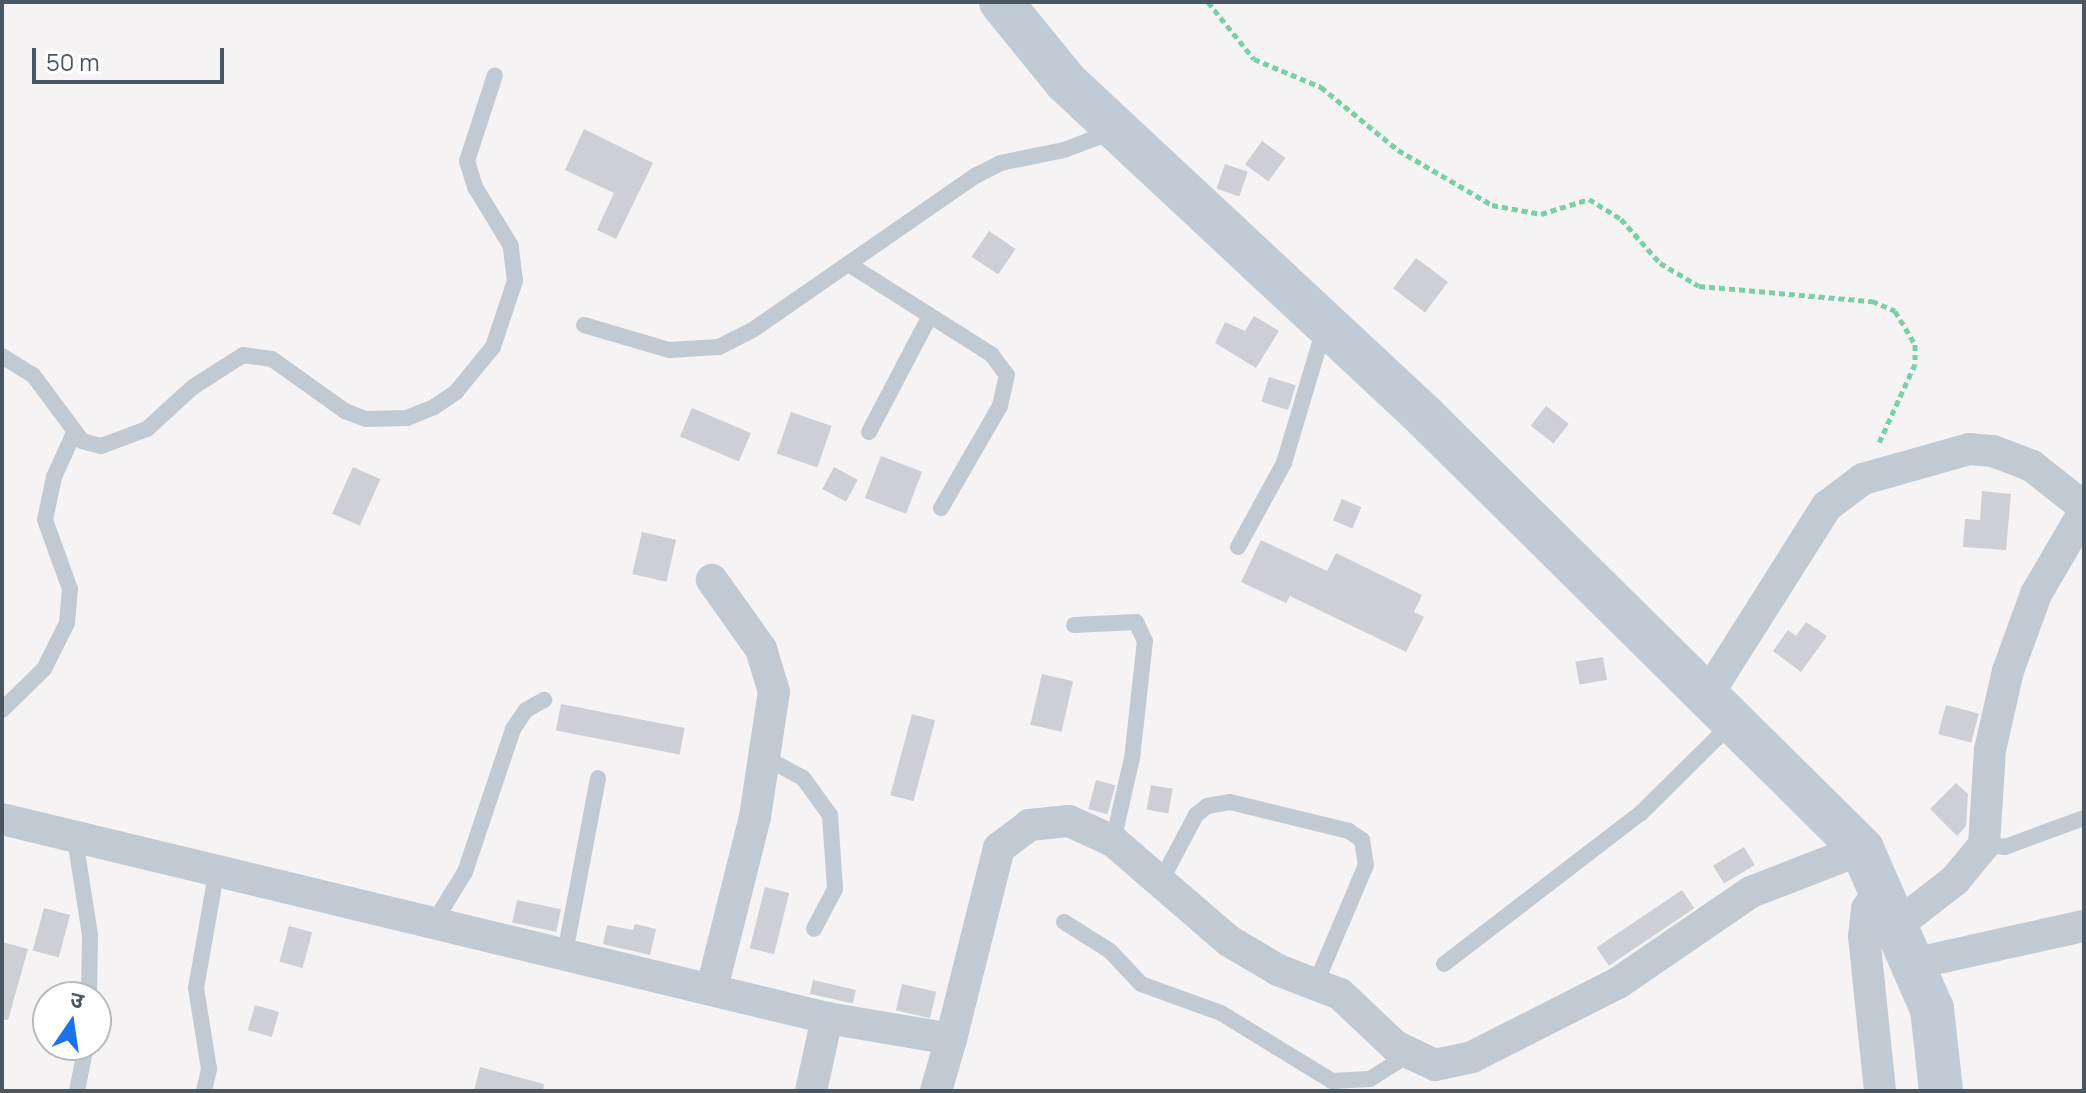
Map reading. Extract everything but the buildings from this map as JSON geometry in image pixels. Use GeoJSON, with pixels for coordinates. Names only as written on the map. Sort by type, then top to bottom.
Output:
{"type":"FeatureCollection","features":[{"type":"Feature","properties":{"kind":"main road"},"geometry":{"type":"LineString","coordinates":[[1001,2],[1066,82],[1326,324],[1862,849],[1932,1009],[1941,1091]]}},
{"type":"Feature","properties":{"kind":"street"},"geometry":{"type":"LineString","coordinates":[[1721,708],[1827,506],[1863,479],[1969,449],[1993,451],[2032,466],[2084,509],[2036,594],[2008,671],[1990,750],[1984,845],[1955,880],[1896,927]]}},
{"type":"Feature","properties":{"kind":"street"},"geometry":{"type":"LineString","coordinates":[[712,580],[761,649],[774,692],[755,817],[712,988]]}},
{"type":"Feature","properties":{"kind":"street"},"geometry":{"type":"LineString","coordinates":[[2,819],[216,874],[565,953],[827,1018],[951,1039]]}},
{"type":"Feature","properties":{"kind":"street"},"geometry":{"type":"LineString","coordinates":[[936,1091],[999,848],[1012,834],[1051,820],[1090,826],[1113,841],[1229,941],[1278,970],[1316,983],[1352,1001],[1408,1055],[1435,1065],[1472,1057],[1618,983],[1751,892],[1862,849]]}},
{"type":"Feature","properties":{"kind":"street"},"geometry":{"type":"LineString","coordinates":[[1880,1091],[1864,936],[1867,909],[1896,927],[2084,926]]}},
{"type":"Feature","properties":{"kind":"street"},"geometry":{"type":"LineString","coordinates":[[811,1091],[827,1018]]}},
{"type":"Feature","properties":{"kind":"lane"},"geometry":{"type":"LineString","coordinates":[[2,356],[33,375],[74,433],[101,446],[137,435],[193,387],[243,355],[272,359],[345,411],[366,419],[407,418],[456,392],[493,347],[515,281],[511,246],[475,187],[467,161],[495,75]]}},
{"type":"Feature","properties":{"kind":"lane"},"geometry":{"type":"LineString","coordinates":[[584,325],[669,350],[719,347],[850,265],[944,196],[1000,163],[1064,150],[1117,129]]}},
{"type":"Feature","properties":{"kind":"lane"},"geometry":{"type":"LineString","coordinates":[[850,265],[1002,364],[1007,388],[941,508]]}},
{"type":"Feature","properties":{"kind":"lane"},"geometry":{"type":"LineString","coordinates":[[869,432],[930,316]]}},
{"type":"Feature","properties":{"kind":"lane"},"geometry":{"type":"LineString","coordinates":[[1238,547],[1284,463],[1326,324]]}},
{"type":"Feature","properties":{"kind":"lane"},"geometry":{"type":"LineString","coordinates":[[2,710],[44,669],[67,623],[70,589],[45,520],[54,477],[74,433]]}},
{"type":"Feature","properties":{"kind":"lane"},"geometry":{"type":"LineString","coordinates":[[1074,625],[1136,622],[1145,641],[1132,758],[1113,841]]}},
{"type":"Feature","properties":{"kind":"lane"},"geometry":{"type":"LineString","coordinates":[[433,924],[465,872],[513,729],[526,710],[544,700]]}},
{"type":"Feature","properties":{"kind":"lane"},"geometry":{"type":"LineString","coordinates":[[1444,964],[1641,813],[1721,708]]}},
{"type":"Feature","properties":{"kind":"lane"},"geometry":{"type":"LineString","coordinates":[[764,757],[803,778],[830,815],[835,889],[814,929]]}},
{"type":"Feature","properties":{"kind":"lane"},"geometry":{"type":"LineString","coordinates":[[565,953],[598,778]]}},
{"type":"Feature","properties":{"kind":"lane"},"geometry":{"type":"LineString","coordinates":[[1161,881],[1196,815],[1207,806],[1230,802],[1349,831],[1362,840],[1367,852],[1364,874],[1316,983]]}},
{"type":"Feature","properties":{"kind":"lane"},"geometry":{"type":"LineString","coordinates":[[1984,845],[2005,847],[2084,818]]}},
{"type":"Feature","properties":{"kind":"lane"},"geometry":{"type":"LineString","coordinates":[[75,839],[90,935],[89,981]]}},
{"type":"Feature","properties":{"kind":"lane"},"geometry":{"type":"LineString","coordinates":[[204,1091],[209,1069],[196,988],[216,874]]}},
{"type":"Feature","properties":{"kind":"lane"},"geometry":{"type":"LineString","coordinates":[[1064,922],[1110,951],[1141,984],[1221,1013],[1332,1081],[1370,1079],[1408,1055]]}},
{"type":"Feature","properties":{"kind":"lane"},"geometry":{"type":"LineString","coordinates":[[77,1091],[83,1061]]}},
{"type":"Feature","properties":{"kind":"path"},"geometry":{"type":"LineString","coordinates":[[1208,2],[1254,59],[1321,87],[1398,150],[1492,205],[1541,214],[1589,199],[1621,219],[1660,263],[1699,286],[1872,301],[1895,311],[1915,344],[1915,364],[1863,479]]}}]}
